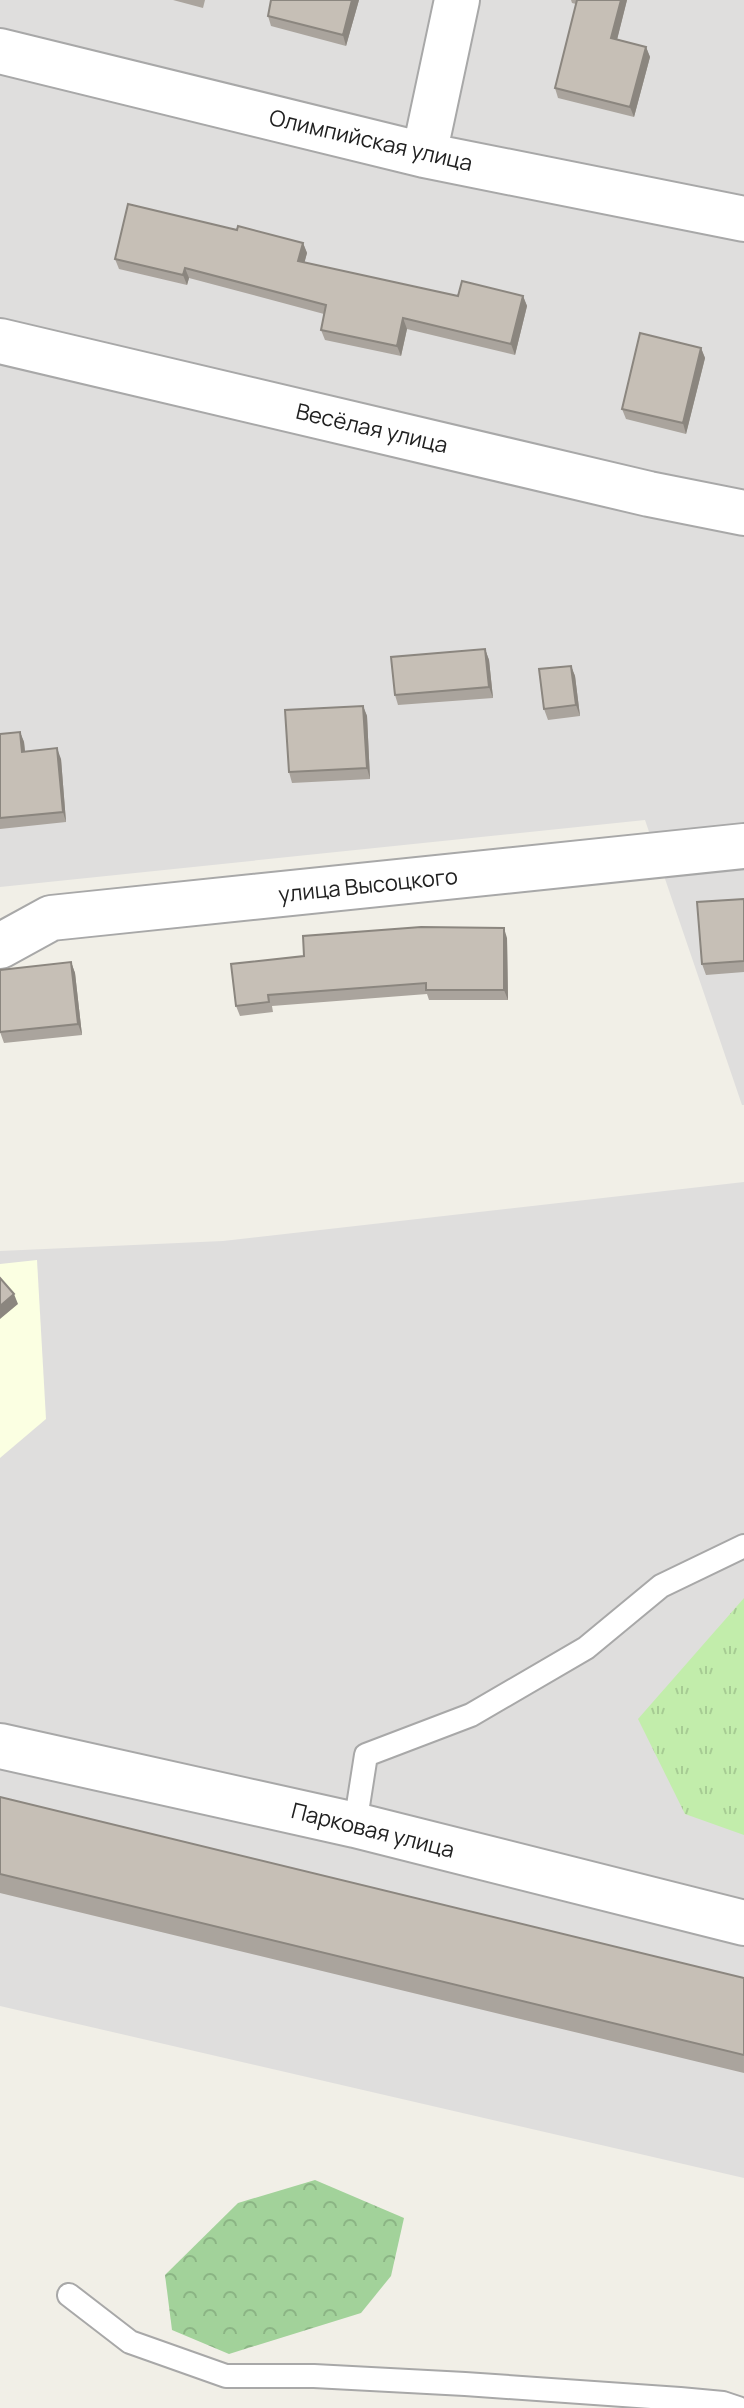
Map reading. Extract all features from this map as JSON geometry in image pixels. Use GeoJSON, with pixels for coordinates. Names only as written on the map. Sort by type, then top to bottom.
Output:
{"type":"FeatureCollection","features":[{"type":"Feature","properties":{"kind":"street"},"geometry":{"type":"LineString","coordinates":[[424,155],[457,0]]}},
{"type":"Feature","properties":{"kind":"street","name":"Олимпийская улица"},"geometry":{"type":"LineString","coordinates":[[0,51],[424,155],[744,219]]}},
{"type":"Feature","properties":{"kind":"street","name":"Весёлая улица"},"geometry":{"type":"LineString","coordinates":[[0,341],[649,494],[744,513]]}},
{"type":"Feature","properties":{"kind":"street","name":"улица Высоцкого"},"geometry":{"type":"LineString","coordinates":[[0,946],[51,918],[744,846]]}},
{"type":"Feature","properties":{"kind":"street","name":"Парковая улица"},"geometry":{"type":"LineString","coordinates":[[0,1746],[355,1825],[744,1923]]}},
{"type":"Feature","properties":{"kind":"lane"},"geometry":{"type":"LineString","coordinates":[[355,1825],[366,1755],[471,1715],[586,1648],[661,1586],[744,1546]]}},
{"type":"Feature","properties":{"kind":"lane"},"geometry":{"type":"LineString","coordinates":[[69,2295],[130,2342],[226,2376],[314,2376],[465,2384],[723,2403],[738,2408]]}},
{"type":"Feature","properties":{"kind":"shaded area"},"geometry":{"type":"Polygon","coordinates":[[[0,0],[744,0],[744,1105],[645,820],[0,887],[0,0]]]}},
{"type":"Feature","properties":{"kind":"shaded area"},"geometry":{"type":"Polygon","coordinates":[[[744,1182],[744,2178],[0,2006],[0,1251],[223,1241],[744,1182]]]}},
{"type":"Feature","properties":{"kind":"shaded area"},"geometry":{"type":"Polygon","coordinates":[[[37,1260],[46,1419],[0,1458],[0,1264],[37,1260]]]}},
{"type":"Feature","properties":{"kind":"green space"},"geometry":{"type":"Polygon","coordinates":[[[744,1598],[744,1835],[685,1814],[638,1719],[744,1598]]]}},
{"type":"Feature","properties":{"kind":"green space"},"geometry":{"type":"Polygon","coordinates":[[[315,2180],[404,2218],[391,2276],[361,2313],[229,2354],[172,2330],[165,2275],[238,2203],[315,2180]]]}},
{"type":"Feature","properties":{"kind":"building"},"geometry":{"type":"Polygon","coordinates":[[[271,0],[352,0],[343,35],[268,16],[271,0]]]}},
{"type":"Feature","properties":{"kind":"building"},"geometry":{"type":"Polygon","coordinates":[[[577,0],[621,0],[611,38],[646,47],[630,107],[555,88],[577,0]]]}},
{"type":"Feature","properties":{"kind":"building"},"geometry":{"type":"Polygon","coordinates":[[[128,204],[237,230],[238,226],[303,243],[298,261],[458,296],[462,281],[523,296],[511,344],[403,318],[397,346],[321,330],[326,305],[185,268],[183,275],[115,259],[128,204]]]}},
{"type":"Feature","properties":{"kind":"building"},"geometry":{"type":"Polygon","coordinates":[[[640,333],[701,348],[683,423],[622,409],[640,333]]]}},
{"type":"Feature","properties":{"kind":"building"},"geometry":{"type":"Polygon","coordinates":[[[485,649],[489,687],[395,695],[391,657],[485,649]]]}},
{"type":"Feature","properties":{"kind":"building"},"geometry":{"type":"Polygon","coordinates":[[[571,666],[576,705],[544,709],[539,669],[571,666]]]}},
{"type":"Feature","properties":{"kind":"building"},"geometry":{"type":"Polygon","coordinates":[[[363,706],[367,768],[289,772],[285,710],[363,706]]]}},
{"type":"Feature","properties":{"kind":"building"},"geometry":{"type":"Polygon","coordinates":[[[20,732],[22,752],[57,748],[63,812],[0,818],[0,734],[20,732]]]}},
{"type":"Feature","properties":{"kind":"building"},"geometry":{"type":"Polygon","coordinates":[[[744,899],[744,961],[702,964],[697,902],[744,899]]]}},
{"type":"Feature","properties":{"kind":"building"},"geometry":{"type":"Polygon","coordinates":[[[421,927],[504,928],[504,990],[426,990],[426,983],[268,995],[269,1002],[236,1006],[231,964],[304,956],[303,936],[421,927]]]}},
{"type":"Feature","properties":{"kind":"building"},"geometry":{"type":"Polygon","coordinates":[[[71,962],[78,1024],[0,1032],[0,970],[71,962]]]}},
{"type":"Feature","properties":{"kind":"building"},"geometry":{"type":"Polygon","coordinates":[[[0,1278],[14,1294],[0,1306],[0,1278]]]}},
{"type":"Feature","properties":{"kind":"building"},"geometry":{"type":"Polygon","coordinates":[[[0,1797],[744,1978],[744,2055],[0,1874],[0,1797]]]}}]}
